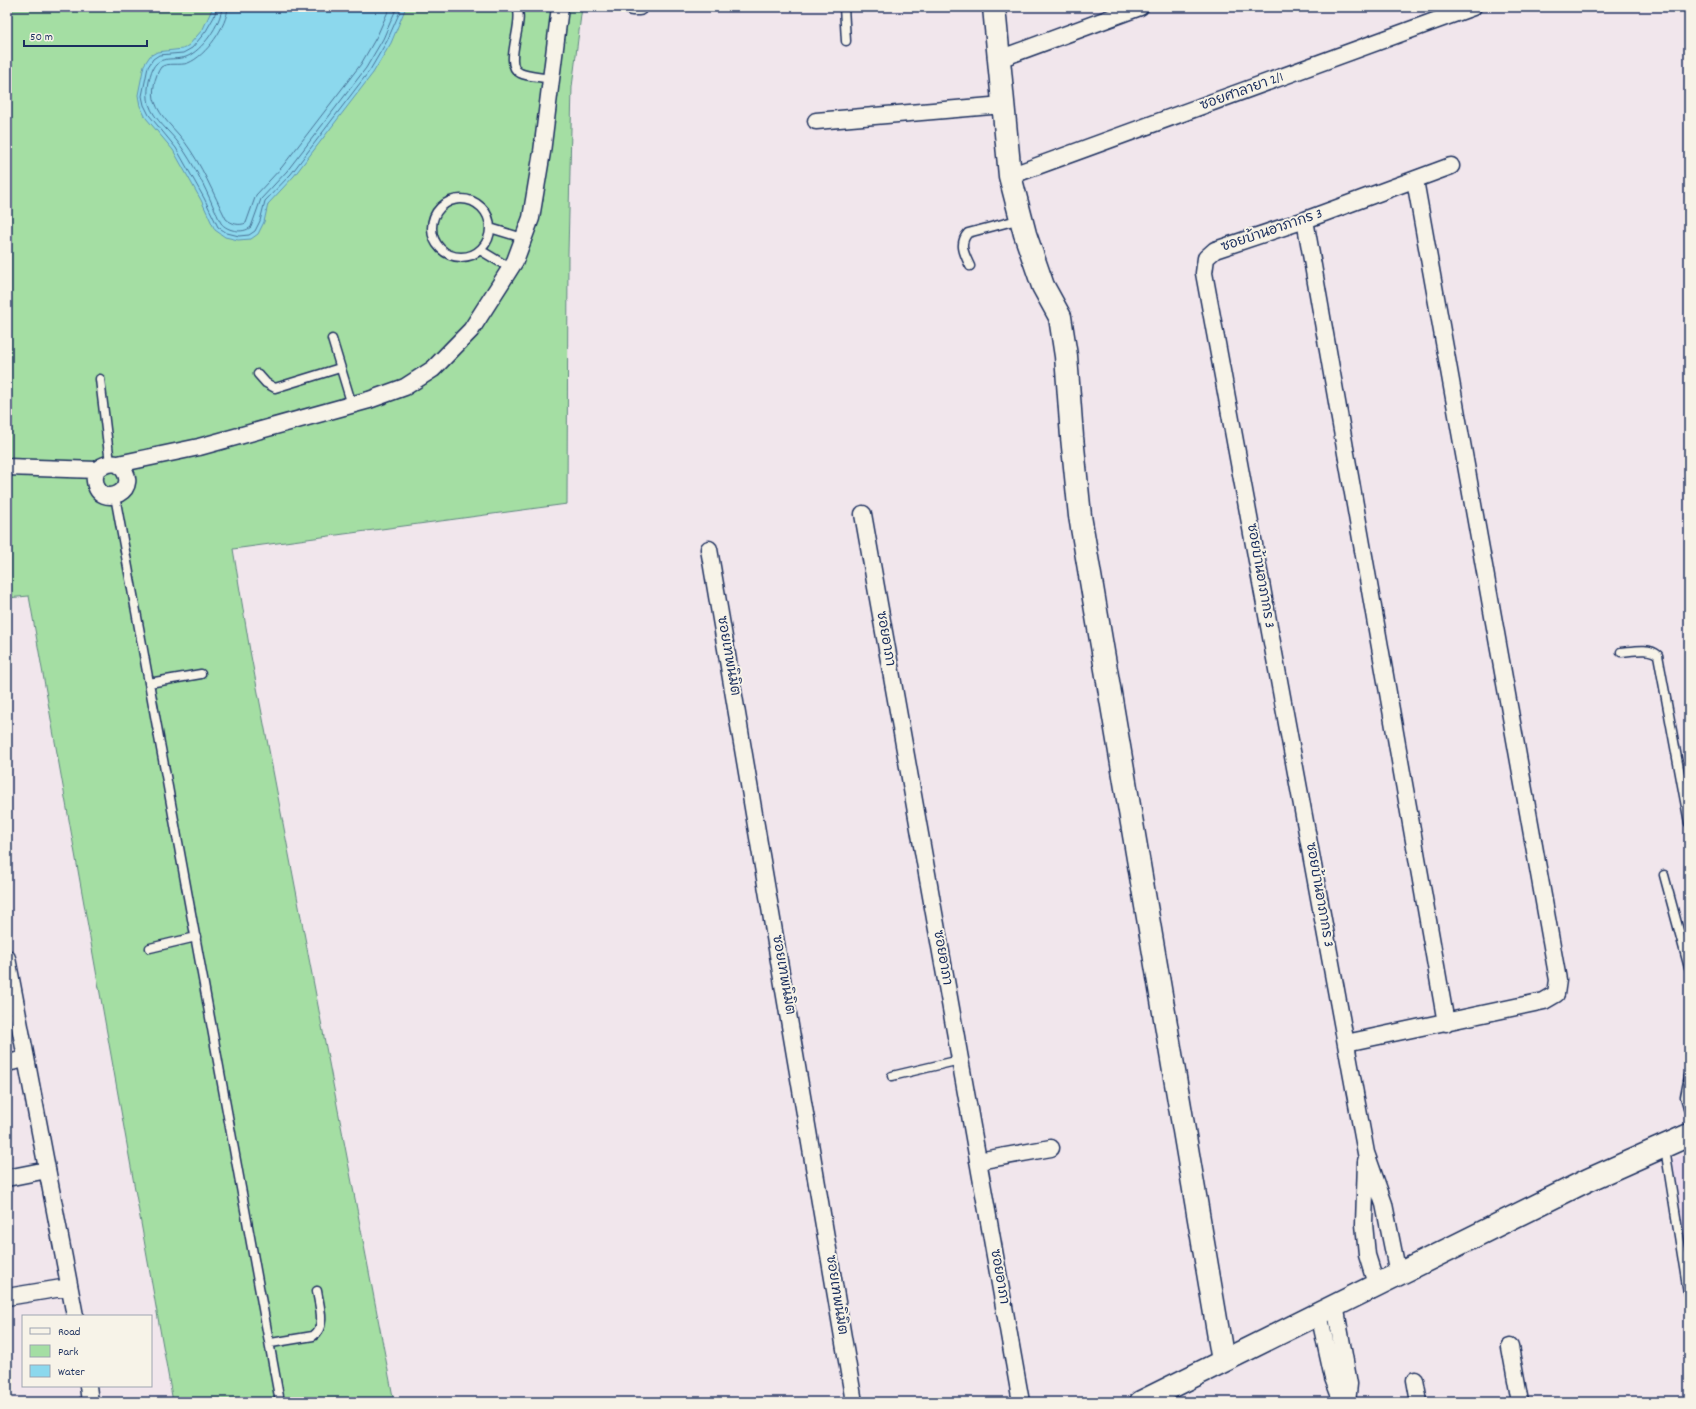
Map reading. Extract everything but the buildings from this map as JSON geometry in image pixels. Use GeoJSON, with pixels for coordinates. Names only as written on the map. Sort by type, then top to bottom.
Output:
{"type":"FeatureCollection","features":[{"type":"Feature","properties":{"kind":"street"},"geometry":{"type":"LineString","coordinates":[[7,467],[108,466],[199,447],[352,405],[405,387],[433,369],[471,330],[510,268],[531,218],[560,7]]}},
{"type":"Feature","properties":{"kind":"street"},"geometry":{"type":"LineString","coordinates":[[632,7],[639,7]]}},
{"type":"Feature","properties":{"kind":"street"},"geometry":{"type":"LineString","coordinates":[[994,7],[1010,176],[1021,219],[1043,286],[1060,317],[1066,356],[1080,516],[1223,1361]]}},
{"type":"Feature","properties":{"kind":"street"},"geometry":{"type":"LineString","coordinates":[[999,59],[1140,7]]}},
{"type":"Feature","properties":{"kind":"street","name":"ซอยศาลายา 2/1"},"geometry":{"type":"LineString","coordinates":[[1010,176],[1472,7]]}},
{"type":"Feature","properties":{"kind":"street"},"geometry":{"type":"LineString","coordinates":[[816,121],[1003,105]]}},
{"type":"Feature","properties":{"kind":"street","name":"ซอยบ้านอาภากร 3"},"geometry":{"type":"LineString","coordinates":[[1398,1274],[1384,1204],[1366,1153],[1204,274],[1206,258],[1215,250],[1305,220],[1451,166]]}},
{"type":"Feature","properties":{"kind":"street"},"geometry":{"type":"LineString","coordinates":[[1346,1043],[1544,1001],[1556,994],[1558,980],[1415,180]]}},
{"type":"Feature","properties":{"kind":"street"},"geometry":{"type":"LineString","coordinates":[[1305,220],[1446,1023]]}},
{"type":"Feature","properties":{"kind":"street"},"geometry":{"type":"LineString","coordinates":[[108,466],[124,470],[127,477],[126,485],[122,492],[115,496],[107,496],[100,492],[95,486],[94,478],[108,466]]}},
{"type":"Feature","properties":{"kind":"street","name":"ซอยอาภา"},"geometry":{"type":"LineString","coordinates":[[863,514],[1021,1402]]}},
{"type":"Feature","properties":{"kind":"street","name":"ซอยเทพนิมิต"},"geometry":{"type":"LineString","coordinates":[[710,549],[854,1402]]}},
{"type":"Feature","properties":{"kind":"street"},"geometry":{"type":"LineString","coordinates":[[7,958],[68,1286],[76,1315]]}},
{"type":"Feature","properties":{"kind":"street"},"geometry":{"type":"LineString","coordinates":[[7,1063],[26,1059]]}},
{"type":"Feature","properties":{"kind":"street"},"geometry":{"type":"LineString","coordinates":[[1141,1402],[1588,1180],[1689,1135]]}},
{"type":"Feature","properties":{"kind":"street"},"geometry":{"type":"LineString","coordinates":[[978,1161],[1051,1148]]}},
{"type":"Feature","properties":{"kind":"street","name":"ซอยบ้านอาภากร 3"},"geometry":{"type":"LineString","coordinates":[[1366,1153],[1364,1224],[1367,1255],[1376,1284]]}},
{"type":"Feature","properties":{"kind":"street"},"geometry":{"type":"LineString","coordinates":[[7,1178],[47,1170]]}},
{"type":"Feature","properties":{"kind":"street"},"geometry":{"type":"LineString","coordinates":[[7,1298],[68,1286]]}},
{"type":"Feature","properties":{"kind":"street"},"geometry":{"type":"LineString","coordinates":[[1327,1310],[1333,1378],[1342,1402]]}},
{"type":"Feature","properties":{"kind":"street"},"geometry":{"type":"LineString","coordinates":[[1327,1310],[1349,1384],[1347,1402]]}},
{"type":"Feature","properties":{"kind":"street"},"geometry":{"type":"LineString","coordinates":[[1510,1348],[1520,1402]]}},
{"type":"Feature","properties":{"kind":"street"},"geometry":{"type":"LineString","coordinates":[[1415,1380],[1419,1402]]}},
{"type":"Feature","properties":{"kind":"street"},"geometry":{"type":"LineString","coordinates":[[88,1387],[90,1402]]}},
{"type":"Feature","properties":{"kind":"lane"},"geometry":{"type":"LineString","coordinates":[[517,7],[519,10],[518,31],[512,61],[514,69],[520,73],[551,79]]}},
{"type":"Feature","properties":{"kind":"lane"},"geometry":{"type":"LineString","coordinates":[[844,7],[846,41]]}},
{"type":"Feature","properties":{"kind":"lane"},"geometry":{"type":"LineString","coordinates":[[454,199],[467,199],[479,205],[488,215],[490,228],[489,236],[480,250],[469,257],[456,257],[444,252],[435,241],[432,229],[434,216],[442,205],[454,199]]}},
{"type":"Feature","properties":{"kind":"lane"},"geometry":{"type":"LineString","coordinates":[[970,266],[962,244],[963,238],[968,233],[1021,219]]}},
{"type":"Feature","properties":{"kind":"lane"},"geometry":{"type":"LineString","coordinates":[[490,228],[523,238]]}},
{"type":"Feature","properties":{"kind":"lane"},"geometry":{"type":"LineString","coordinates":[[480,250],[510,268]]}},
{"type":"Feature","properties":{"kind":"lane"},"geometry":{"type":"LineString","coordinates":[[332,340],[352,405]]}},
{"type":"Feature","properties":{"kind":"lane"},"geometry":{"type":"LineString","coordinates":[[258,374],[266,383],[275,388],[340,368]]}},
{"type":"Feature","properties":{"kind":"lane"},"geometry":{"type":"LineString","coordinates":[[100,379],[108,466]]}},
{"type":"Feature","properties":{"kind":"lane"},"geometry":{"type":"LineString","coordinates":[[115,496],[271,1343],[280,1402]]}},
{"type":"Feature","properties":{"kind":"lane"},"geometry":{"type":"LineString","coordinates":[[1621,652],[1649,651],[1654,652],[1658,656],[1689,823]]}},
{"type":"Feature","properties":{"kind":"lane"},"geometry":{"type":"LineString","coordinates":[[149,683],[201,674]]}},
{"type":"Feature","properties":{"kind":"lane"},"geometry":{"type":"LineString","coordinates":[[1664,875],[1689,968]]}},
{"type":"Feature","properties":{"kind":"lane"},"geometry":{"type":"LineString","coordinates":[[150,948],[196,937]]}},
{"type":"Feature","properties":{"kind":"lane"},"geometry":{"type":"LineString","coordinates":[[892,1076],[960,1060]]}},
{"type":"Feature","properties":{"kind":"lane"},"geometry":{"type":"LineString","coordinates":[[1689,1076],[1685,1096],[1689,1111]]}},
{"type":"Feature","properties":{"kind":"lane"},"geometry":{"type":"LineString","coordinates":[[1665,1145],[1689,1299]]}},
{"type":"Feature","properties":{"kind":"lane"},"geometry":{"type":"LineString","coordinates":[[271,1343],[313,1336],[318,1332],[321,1327],[318,1291]]}},
{"type":"Feature","properties":{"kind":"shaded area"},"geometry":{"type":"Polygon","coordinates":[[[1689,1152],[1689,1256],[1670,1160],[1689,1152]]]}},
{"type":"Feature","properties":{"kind":"green space"},"geometry":{"type":"Polygon","coordinates":[[[7,7],[582,7],[572,87],[568,253],[567,504],[233,549],[250,651],[394,1402],[173,1402],[29,596],[7,598],[7,7]]]}},
{"type":"Feature","properties":{"kind":"water"},"geometry":{"type":"Polygon","coordinates":[[[213,7],[406,7],[391,43],[373,73],[294,176],[268,204],[264,222],[258,234],[251,239],[238,240],[225,237],[215,230],[201,200],[173,150],[146,118],[140,106],[138,95],[144,65],[150,56],[157,52],[183,49],[189,45],[203,29],[213,7]]]}}]}
